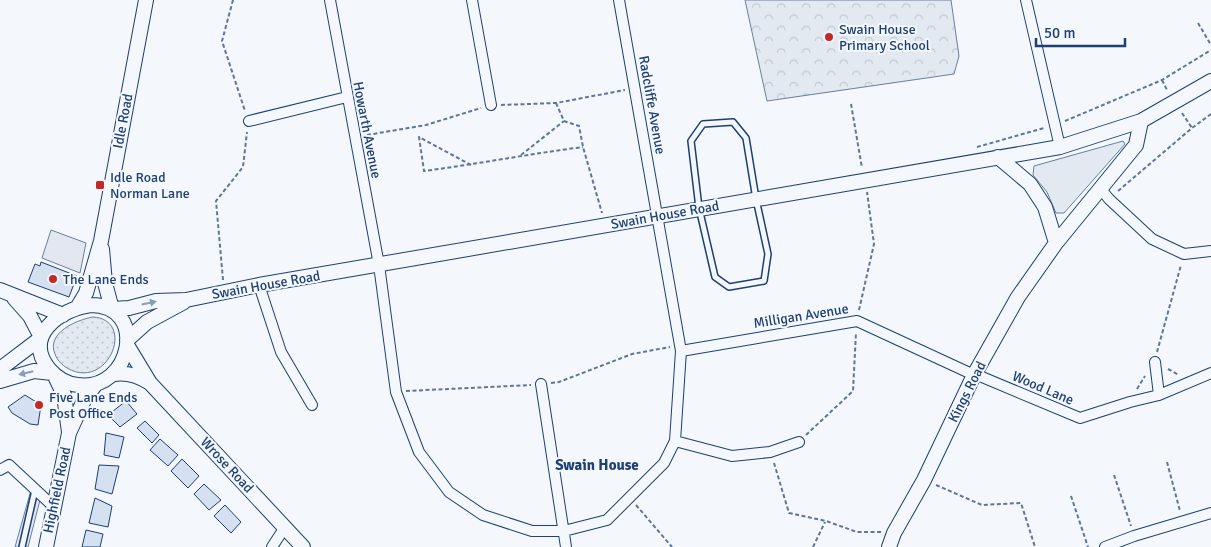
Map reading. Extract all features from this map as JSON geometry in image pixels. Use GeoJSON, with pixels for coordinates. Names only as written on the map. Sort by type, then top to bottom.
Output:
{"type":"FeatureCollection","features":[{"type":"Feature","properties":{"kind":"street","name":"Idle Road"},"geometry":{"type":"LineString","coordinates":[[77,308],[86,293],[101,241],[146,0]]}},
{"type":"Feature","properties":{"kind":"street","name":"Howarth Avenue"},"geometry":{"type":"LineString","coordinates":[[330,0],[379,265],[396,392],[419,452],[449,492],[483,515],[532,531],[564,530],[607,520],[664,463],[675,440]]}},
{"type":"Feature","properties":{"kind":"street"},"geometry":{"type":"LineString","coordinates":[[472,0],[491,105]]}},
{"type":"Feature","properties":{"kind":"street","name":"Radcliffe Avenue"},"geometry":{"type":"LineString","coordinates":[[619,0],[682,351],[675,440]]}},
{"type":"Feature","properties":{"kind":"street"},"geometry":{"type":"LineString","coordinates":[[1026,0],[1060,147]]}},
{"type":"Feature","properties":{"kind":"street"},"geometry":{"type":"LineString","coordinates":[[1141,121],[1211,81]]}},
{"type":"Feature","properties":{"kind":"street"},"geometry":{"type":"LineString","coordinates":[[248,120],[347,97]]}},
{"type":"Feature","properties":{"kind":"street","name":"Swain House Road"},"geometry":{"type":"LineString","coordinates":[[112,309],[128,308],[156,301],[186,300],[258,285],[1060,147],[1141,121]]}},
{"type":"Feature","properties":{"kind":"street","name":"Kings Road"},"geometry":{"type":"LineString","coordinates":[[889,547],[894,533],[924,480],[974,375],[1018,297],[1056,243],[1104,193],[1136,145],[1141,121]]}},
{"type":"Feature","properties":{"kind":"street"},"geometry":{"type":"LineString","coordinates":[[998,157],[1030,184],[1045,207],[1056,243]]}},
{"type":"Feature","properties":{"kind":"street"},"geometry":{"type":"LineString","coordinates":[[1104,193],[1152,239],[1184,254],[1211,251]]}},
{"type":"Feature","properties":{"kind":"street","name":"Idle Road"},"geometry":{"type":"LineString","coordinates":[[101,241],[105,283],[112,309]]}},
{"type":"Feature","properties":{"kind":"street"},"geometry":{"type":"LineString","coordinates":[[258,285],[281,352],[312,405]]}},
{"type":"Feature","properties":{"kind":"street"},"geometry":{"type":"LineString","coordinates":[[6,293],[31,301],[63,315]]}},
{"type":"Feature","properties":{"kind":"street"},"geometry":{"type":"LineString","coordinates":[[6,293],[30,316],[41,338],[40,352],[53,374]]}},
{"type":"Feature","properties":{"kind":"street","name":"Swain House Road"},"geometry":{"type":"LineString","coordinates":[[127,343],[147,322],[186,300]]}},
{"type":"Feature","properties":{"kind":"street"},"geometry":{"type":"LineString","coordinates":[[0,369],[41,338],[50,324],[77,308],[98,305],[112,309],[122,320],[127,343],[122,360],[114,374],[105,380],[96,384],[77,385],[53,374],[34,371],[0,380]]}},
{"type":"Feature","properties":{"kind":"street","name":"Milligan Avenue"},"geometry":{"type":"LineString","coordinates":[[682,351],[856,321],[974,375]]}},
{"type":"Feature","properties":{"kind":"street","name":"Wrose Road"},"geometry":{"type":"LineString","coordinates":[[127,343],[150,383]]}},
{"type":"Feature","properties":{"kind":"street"},"geometry":{"type":"LineString","coordinates":[[1155,362],[1159,395]]}},
{"type":"Feature","properties":{"kind":"street","name":"Wrose Road"},"geometry":{"type":"LineString","coordinates":[[114,374],[128,373],[143,378],[150,383],[303,547]]}},
{"type":"Feature","properties":{"kind":"street","name":"Wood Lane"},"geometry":{"type":"LineString","coordinates":[[974,375],[1080,418],[1159,395],[1211,373]]}},
{"type":"Feature","properties":{"kind":"street","name":"Highfield Road"},"geometry":{"type":"LineString","coordinates":[[53,374],[64,395],[69,433]]}},
{"type":"Feature","properties":{"kind":"street","name":"Highfield Road"},"geometry":{"type":"LineString","coordinates":[[46,547],[69,433],[86,398],[96,384]]}},
{"type":"Feature","properties":{"kind":"street"},"geometry":{"type":"LineString","coordinates":[[541,384],[566,547]]}},
{"type":"Feature","properties":{"kind":"street"},"geometry":{"type":"LineString","coordinates":[[675,440],[732,456],[770,452],[799,442]]}},
{"type":"Feature","properties":{"kind":"street"},"geometry":{"type":"LineString","coordinates":[[0,470],[10,465],[54,507]]}},
{"type":"Feature","properties":{"kind":"street"},"geometry":{"type":"LineString","coordinates":[[1105,547],[1211,512]]}},
{"type":"Feature","properties":{"kind":"street"},"geometry":{"type":"LineString","coordinates":[[272,547],[285,527]]}},
{"type":"Feature","properties":{"kind":"lane"},"geometry":{"type":"LineString","coordinates":[[733,122],[746,138],[756,199],[768,254],[764,281],[729,287],[715,277],[699,208],[690,141],[703,124],[733,122]]}},
{"type":"Feature","properties":{"kind":"lane"},"geometry":{"type":"LineString","coordinates":[[22,547],[36,490]]}},
{"type":"Feature","properties":{"kind":"path"},"geometry":{"type":"LineString","coordinates":[[224,292],[216,201],[244,167],[248,120],[222,41],[233,0]]}},
{"type":"Feature","properties":{"kind":"path"},"geometry":{"type":"LineString","coordinates":[[1198,23],[1211,45]]}},
{"type":"Feature","properties":{"kind":"path"},"geometry":{"type":"LineString","coordinates":[[969,150],[1056,125],[1162,80],[1211,50]]}},
{"type":"Feature","properties":{"kind":"path"},"geometry":{"type":"LineString","coordinates":[[556,103],[564,121],[579,126],[605,225]]}},
{"type":"Feature","properties":{"kind":"path"},"geometry":{"type":"LineString","coordinates":[[1175,103],[1192,128]]}},
{"type":"Feature","properties":{"kind":"path"},"geometry":{"type":"LineString","coordinates":[[851,104],[864,180]]}},
{"type":"Feature","properties":{"kind":"path"},"geometry":{"type":"LineString","coordinates":[[1104,193],[1211,114]]}},
{"type":"Feature","properties":{"kind":"path"},"geometry":{"type":"LineString","coordinates":[[519,156],[564,121]]}},
{"type":"Feature","properties":{"kind":"path"},"geometry":{"type":"LineString","coordinates":[[471,165],[419,137],[424,171],[471,165],[583,147]]}},
{"type":"Feature","properties":{"kind":"path"},"geometry":{"type":"LineString","coordinates":[[1155,362],[1184,254]]}},
{"type":"Feature","properties":{"kind":"path"},"geometry":{"type":"LineString","coordinates":[[770,452],[790,513],[826,521],[858,532],[878,531],[894,533]]}},
{"type":"Feature","properties":{"kind":"path"},"geometry":{"type":"LineString","coordinates":[[1167,462],[1183,520]]}},
{"type":"Feature","properties":{"kind":"path"},"geometry":{"type":"LineString","coordinates":[[1114,475],[1134,536]]}},
{"type":"Feature","properties":{"kind":"path"},"geometry":{"type":"LineString","coordinates":[[924,480],[982,506],[1021,503],[1035,547]]}},
{"type":"Feature","properties":{"kind":"path"},"geometry":{"type":"LineString","coordinates":[[1071,496],[1088,547]]}},
{"type":"Feature","properties":{"kind":"path"},"geometry":{"type":"LineString","coordinates":[[631,498],[672,547]]}},
{"type":"Feature","properties":{"kind":"path"},"geometry":{"type":"LineString","coordinates":[[813,547],[826,521]]}},
{"type":"Feature","properties":{"kind":"green space","name":"Swain House Primary School"},"geometry":{"type":"Polygon","coordinates":[[[745,0],[951,0],[959,56],[954,74],[767,101],[745,0]]]}},
{"type":"Feature","properties":{"kind":"green space"},"geometry":{"type":"Polygon","coordinates":[[[1123,141],[1125,144],[1064,213],[1056,213],[1047,192],[1033,175],[1034,166],[1123,141]]]}},
{"type":"Feature","properties":{"kind":"green space"},"geometry":{"type":"Polygon","coordinates":[[[93,317],[106,321],[113,330],[115,341],[112,353],[105,363],[95,371],[82,373],[67,368],[56,356],[53,347],[55,340],[71,324],[93,317]]]}},
{"type":"Feature","properties":{"kind":"shaded area"},"geometry":{"type":"Polygon","coordinates":[[[51,230],[86,243],[80,273],[42,258],[51,230]]]}},
{"type":"Feature","properties":{"kind":"shaded area"},"geometry":{"type":"Polygon","coordinates":[[[31,490],[40,500],[28,547],[15,547],[31,490]]]}},
{"type":"Feature","properties":{"kind":"building","name":"The Lane Ends"},"geometry":{"type":"Polygon","coordinates":[[[41,262],[77,276],[69,297],[28,282],[35,264],[40,266],[41,262]]]}},
{"type":"Feature","properties":{"kind":"building"},"geometry":{"type":"Polygon","coordinates":[[[25,395],[41,405],[38,425],[30,424],[12,413],[8,407],[25,395]]]}},
{"type":"Feature","properties":{"kind":"building"},"geometry":{"type":"Polygon","coordinates":[[[126,401],[137,414],[120,427],[108,415],[126,401]]]}},
{"type":"Feature","properties":{"kind":"building"},"geometry":{"type":"Polygon","coordinates":[[[145,421],[159,435],[152,443],[137,428],[145,421]]]}},
{"type":"Feature","properties":{"kind":"building"},"geometry":{"type":"Polygon","coordinates":[[[106,433],[124,437],[119,458],[104,455],[106,433]]]}},
{"type":"Feature","properties":{"kind":"building"},"geometry":{"type":"Polygon","coordinates":[[[160,439],[178,455],[168,466],[150,450],[160,439]]]}},
{"type":"Feature","properties":{"kind":"building"},"geometry":{"type":"Polygon","coordinates":[[[182,459],[199,476],[188,488],[171,471],[182,459]]]}},
{"type":"Feature","properties":{"kind":"building"},"geometry":{"type":"Polygon","coordinates":[[[99,465],[119,466],[112,494],[95,489],[99,465]]]}},
{"type":"Feature","properties":{"kind":"building"},"geometry":{"type":"Polygon","coordinates":[[[204,484],[221,500],[209,510],[194,494],[204,484]]]}},
{"type":"Feature","properties":{"kind":"building"},"geometry":{"type":"Polygon","coordinates":[[[95,498],[112,506],[108,527],[89,523],[95,498]]]}},
{"type":"Feature","properties":{"kind":"building"},"geometry":{"type":"Polygon","coordinates":[[[225,505],[241,522],[231,533],[214,516],[225,505]]]}},
{"type":"Feature","properties":{"kind":"building"},"geometry":{"type":"Polygon","coordinates":[[[86,530],[103,534],[100,547],[82,547],[86,530]]]}},
{"type":"Feature","properties":{"kind":"place","name":"Swain House Primary School"},"geometry":{"type":"Point","coordinates":[829,37]}},
{"type":"Feature","properties":{"kind":"place","name":"Idle Road Norman Lane"},"geometry":{"type":"Point","coordinates":[100,185]}},
{"type":"Feature","properties":{"kind":"place","name":"The Lane Ends"},"geometry":{"type":"Point","coordinates":[53,279]}},
{"type":"Feature","properties":{"kind":"place","name":"Five Lane Ends Post Office"},"geometry":{"type":"Point","coordinates":[39,405]}},
{"type":"Feature","properties":{"kind":"district","name":"Swain House"},"geometry":{"type":"Point","coordinates":[597,465]}}]}
